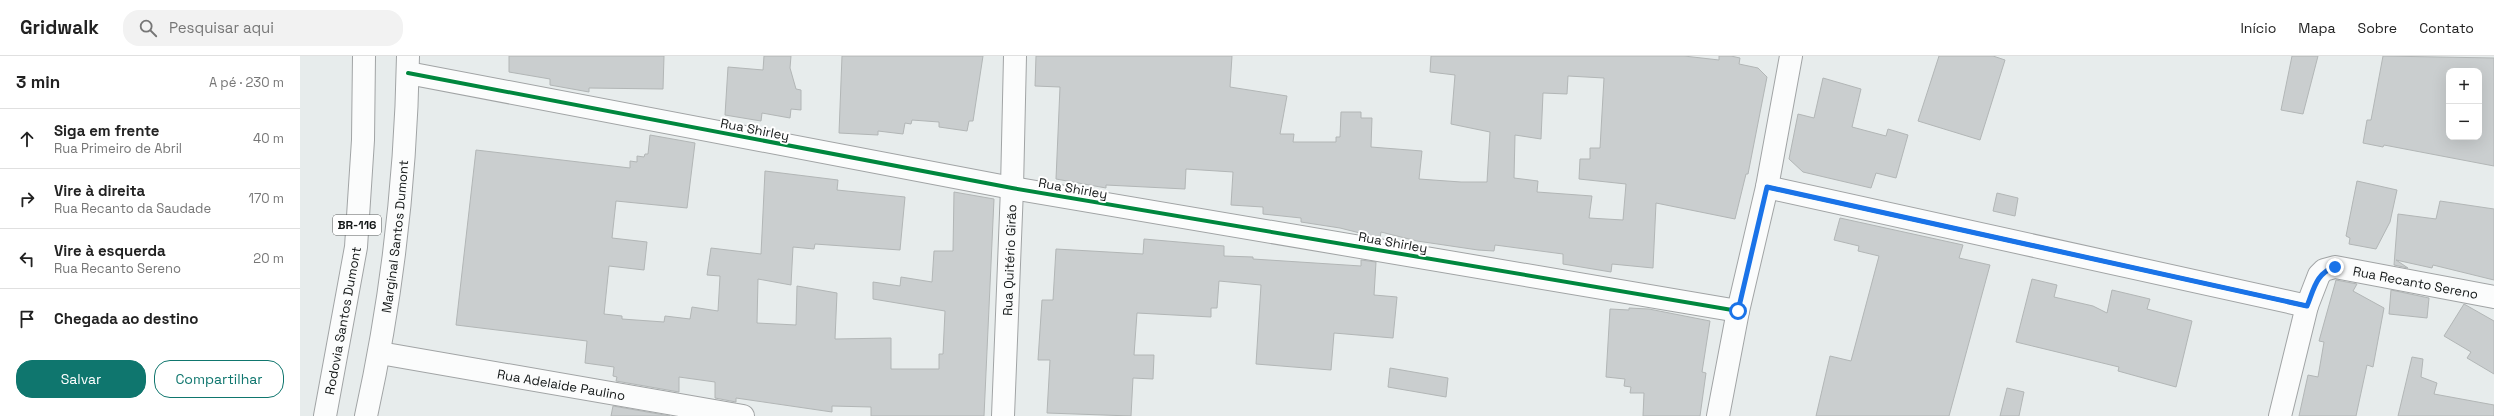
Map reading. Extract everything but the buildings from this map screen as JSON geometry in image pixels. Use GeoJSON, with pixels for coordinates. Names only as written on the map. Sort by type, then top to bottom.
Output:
{"type":"FeatureCollection","features":[{"type":"Feature","properties":{"kind":"main road","name":"Rodovia Santos Dumont"},"geometry":{"type":"LineString","coordinates":[[325,416],[346,309],[356,247],[363,140],[364,56]]}},
{"type":"Feature","properties":{"kind":"main road","name":"Rua Quitério Girão"},"geometry":{"type":"LineString","coordinates":[[1003,416],[1012,188],[1014,56]]}},
{"type":"Feature","properties":{"kind":"main road"},"geometry":{"type":"LineString","coordinates":[[1718,416],[1738,311],[1767,187],[1791,56]]}},
{"type":"Feature","properties":{"kind":"main road","name":"Rua Shirley"},"geometry":{"type":"LineString","coordinates":[[408,64],[1012,188],[1738,311]]}},
{"type":"Feature","properties":{"kind":"main road","name":"Marginal Santos Dumont"},"geometry":{"type":"LineString","coordinates":[[366,416],[380,353],[405,169],[408,64]]}},
{"type":"Feature","properties":{"kind":"main road"},"geometry":{"type":"LineString","coordinates":[[1767,187],[2307,306]]}},
{"type":"Feature","properties":{"kind":"main road","name":"Rua Recanto Sereno"},"geometry":{"type":"LineString","coordinates":[[2280,416],[2307,306],[2319,276],[2324,270],[2335,267],[2494,296]]}},
{"type":"Feature","properties":{"kind":"main road"},"geometry":{"type":"LineString","coordinates":[[340,416],[346,309]]}},
{"type":"Feature","properties":{"kind":"main road","name":"Rua Adelaide Paulino"},"geometry":{"type":"LineString","coordinates":[[380,353],[743,416]]}},
{"type":"Feature","properties":{"kind":"cycle path"},"geometry":{"type":"LineString","coordinates":[[408,73],[1012,188],[1738,311]]}},
{"type":"Feature","properties":{"kind":"cycle path"},"geometry":{"type":"LineString","coordinates":[[1767,187],[2307,306]]}},
{"type":"Feature","properties":{"kind":"route"},"geometry":{"type":"LineString","coordinates":[[1738,311],[1767,187],[2307,306],[2319,276],[2324,270],[2335,267]]}}]}
